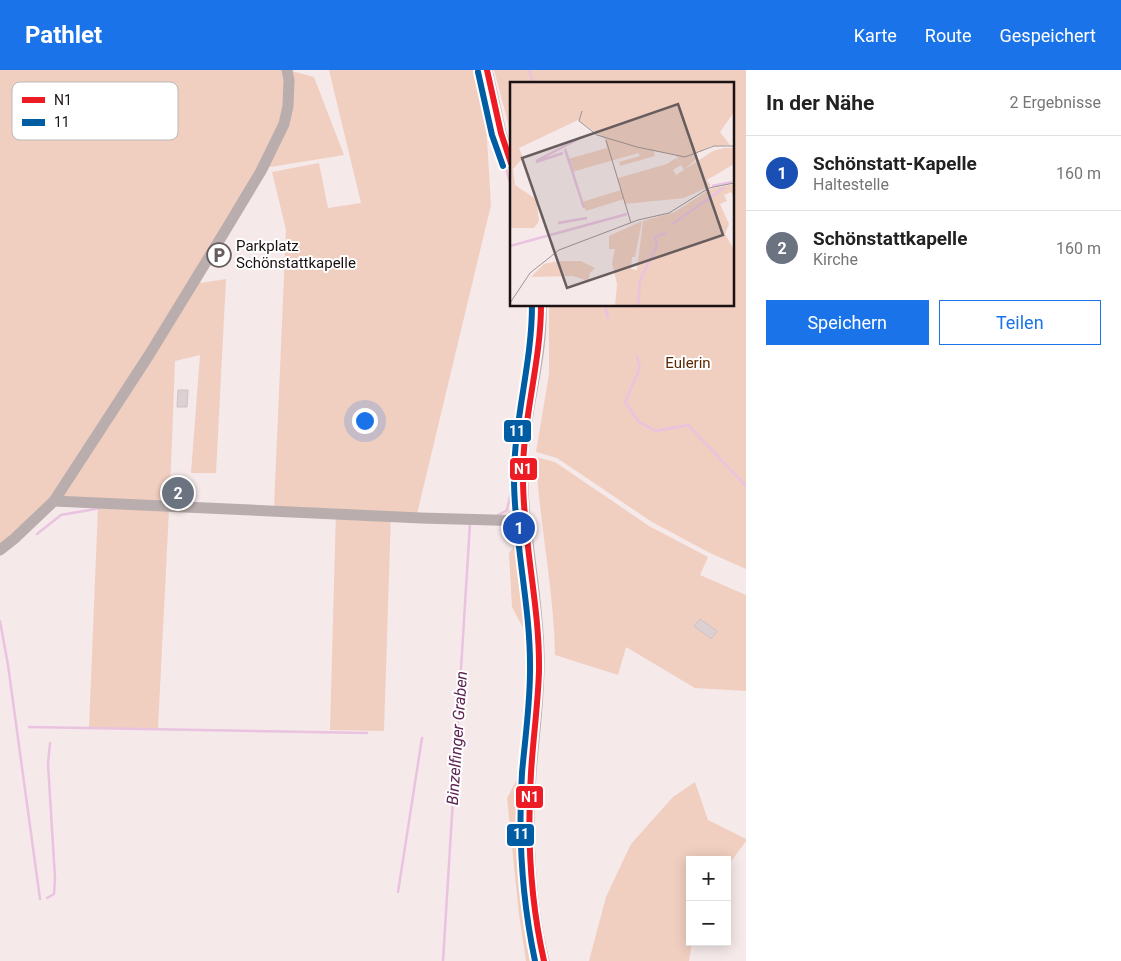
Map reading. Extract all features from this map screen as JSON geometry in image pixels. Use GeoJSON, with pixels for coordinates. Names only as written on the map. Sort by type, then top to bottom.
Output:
{"type":"FeatureCollection","features":[{"type":"Feature","properties":{"kind":"street"},"geometry":{"type":"LineString","coordinates":[[0,550],[54,501],[148,354],[260,170],[284,124],[288,106],[289,80],[287,70]]}},
{"type":"Feature","properties":{"kind":"street"},"geometry":{"type":"LineString","coordinates":[[487,70],[501,133],[510,160]]}},
{"type":"Feature","properties":{"kind":"street"},"geometry":{"type":"LineString","coordinates":[[541,306],[539,346],[523,454],[523,483],[525,521],[538,621],[539,661],[531,774],[530,863],[538,938],[544,961]]}},
{"type":"Feature","properties":{"kind":"street"},"geometry":{"type":"LineString","coordinates":[[54,501],[412,518],[525,521]]}},
{"type":"Feature","properties":{"kind":"green space"},"geometry":{"type":"Polygon","coordinates":[[[0,70],[288,70],[314,77],[344,155],[258,169],[198,278],[201,283],[226,279],[216,473],[191,473],[200,355],[175,361],[158,729],[89,728],[98,507],[48,503],[0,545],[0,70]]]}},
{"type":"Feature","properties":{"kind":"green space"},"geometry":{"type":"Polygon","coordinates":[[[329,70],[478,70],[482,107],[486,123],[491,205],[417,514],[391,512],[384,731],[330,730],[336,510],[274,508],[286,230],[272,172],[319,163],[328,208],[361,203],[329,70]]]}},
{"type":"Feature","properties":{"kind":"green space","name":"Eulerin"},"geometry":{"type":"Polygon","coordinates":[[[494,70],[746,70],[746,569],[710,553],[652,522],[557,458],[536,452],[549,374],[549,306],[734,306],[734,82],[510,82],[510,130],[494,70]]]}},
{"type":"Feature","properties":{"kind":"green space"},"geometry":{"type":"Polygon","coordinates":[[[536,457],[555,462],[649,526],[708,557],[700,575],[746,595],[746,691],[695,688],[626,647],[618,675],[555,655],[552,605],[536,457]]]}},
{"type":"Feature","properties":{"kind":"green space"},"geometry":{"type":"Polygon","coordinates":[[[522,536],[530,595],[529,639],[512,607],[509,553],[522,536]]]}},
{"type":"Feature","properties":{"kind":"green space"},"geometry":{"type":"Polygon","coordinates":[[[524,766],[528,888],[538,961],[526,961],[519,915],[507,798],[524,766]]]}},
{"type":"Feature","properties":{"kind":"green space"},"geometry":{"type":"Polygon","coordinates":[[[695,782],[708,820],[746,839],[731,862],[731,856],[686,856],[686,946],[691,946],[689,961],[589,961],[606,897],[631,844],[673,797],[695,782]]]}},
{"type":"Feature","properties":{"kind":"building"},"geometry":{"type":"Polygon","coordinates":[[[178,390],[188,390],[187,407],[177,407],[178,390]]]}},
{"type":"Feature","properties":{"kind":"building"},"geometry":{"type":"Polygon","coordinates":[[[700,619],[717,631],[711,639],[694,626],[700,619]]]}},
{"type":"Feature","properties":{"kind":"waterway"},"geometry":{"type":"LineString","coordinates":[[529,70],[533,82]]}},
{"type":"Feature","properties":{"kind":"waterway"},"geometry":{"type":"LineString","coordinates":[[499,145],[510,183]]}},
{"type":"Feature","properties":{"kind":"waterway"},"geometry":{"type":"LineString","coordinates":[[605,306],[608,318]]}},
{"type":"Feature","properties":{"kind":"waterway"},"geometry":{"type":"LineString","coordinates":[[637,357],[640,368],[625,402],[639,422],[656,431],[688,425],[746,486]]}},
{"type":"Feature","properties":{"kind":"waterway"},"geometry":{"type":"LineString","coordinates":[[498,515],[507,510],[512,487],[512,472]]}},
{"type":"Feature","properties":{"kind":"waterway"},"geometry":{"type":"LineString","coordinates":[[37,534],[61,515],[101,508]]}},
{"type":"Feature","properties":{"kind":"waterway","name":"Binzelfinger Graben"},"geometry":{"type":"LineString","coordinates":[[443,961],[470,523]]}},
{"type":"Feature","properties":{"kind":"waterway"},"geometry":{"type":"LineString","coordinates":[[0,621],[8,665],[40,899]]}},
{"type":"Feature","properties":{"kind":"waterway"},"geometry":{"type":"LineString","coordinates":[[29,727],[367,733]]}},
{"type":"Feature","properties":{"kind":"waterway"},"geometry":{"type":"LineString","coordinates":[[398,892],[422,738]]}},
{"type":"Feature","properties":{"kind":"waterway"},"geometry":{"type":"LineString","coordinates":[[47,898],[54,894],[55,878],[48,764],[50,743]]}},
{"type":"Feature","properties":{"kind":"transit line","name":"N1"},"geometry":{"type":"LineString","coordinates":[[487,70],[501,133],[510,160]]}},
{"type":"Feature","properties":{"kind":"transit line","name":"11"},"geometry":{"type":"LineString","coordinates":[[478,72],[492,135],[503,166]]}},
{"type":"Feature","properties":{"kind":"transit line","name":"11"},"geometry":{"type":"LineString","coordinates":[[532,306],[514,478],[517,526],[530,647],[529,696],[522,773],[521,844],[524,891],[535,961]]}},
{"type":"Feature","properties":{"kind":"transit line","name":"N1"},"geometry":{"type":"LineString","coordinates":[[541,306],[538,348],[525,435],[523,478],[526,526],[539,647],[530,797],[530,844],[533,891],[544,961]]}},
{"type":"Feature","properties":{"kind":"place","name":"Parkplatz Schönstattkapelle"},"geometry":{"type":"Point","coordinates":[219,255]}},
{"type":"Feature","properties":{"kind":"place","name":"Schönstattkapelle"},"geometry":{"type":"Point","coordinates":[178,493]}},
{"type":"Feature","properties":{"kind":"place","name":"Schönstatt-Kapelle"},"geometry":{"type":"Point","coordinates":[519,528]}}]}
